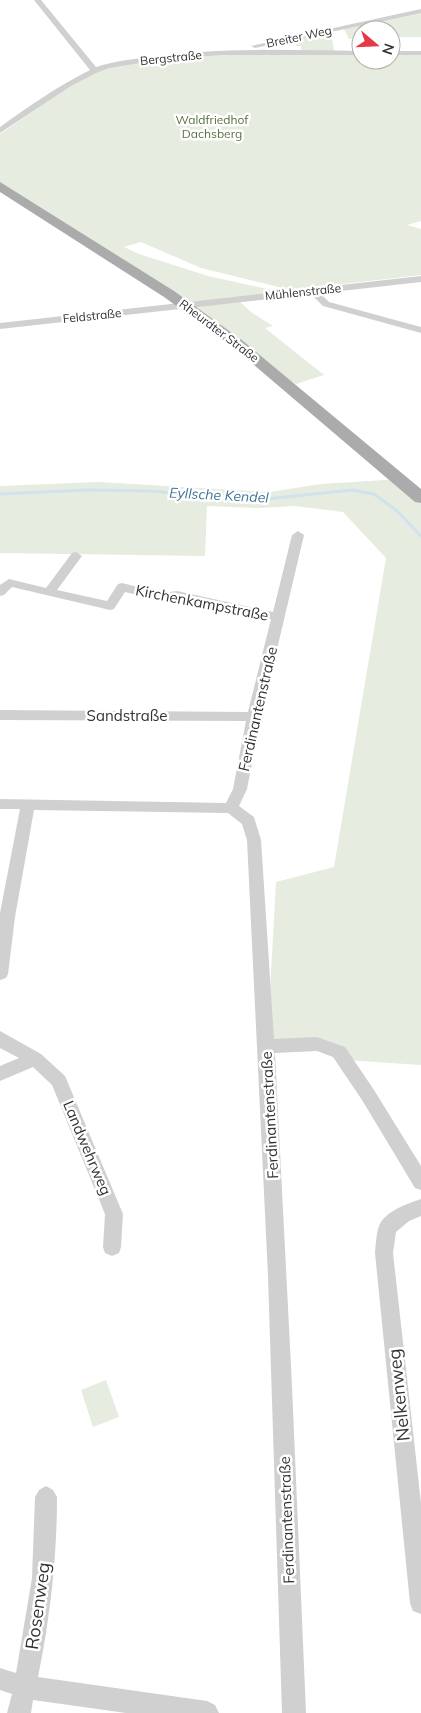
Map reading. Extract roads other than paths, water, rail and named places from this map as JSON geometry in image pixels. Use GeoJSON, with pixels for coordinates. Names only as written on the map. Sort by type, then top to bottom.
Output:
{"type":"FeatureCollection","features":[{"type":"Feature","properties":{"kind":"main road","name":"Rheurdter Straße"},"geometry":{"type":"LineString","coordinates":[[0,186],[185,306],[264,364],[290,390],[421,498]]}},
{"type":"Feature","properties":{"kind":"street"},"geometry":{"type":"LineString","coordinates":[[37,0],[94,70]]}},
{"type":"Feature","properties":{"kind":"street","name":"Breiter Weg"},"geometry":{"type":"LineString","coordinates":[[237,52],[244,48],[421,11]]}},
{"type":"Feature","properties":{"kind":"street","name":"Bergstraße"},"geometry":{"type":"LineString","coordinates":[[0,131],[94,70],[160,57],[237,52],[351,53]]}},
{"type":"Feature","properties":{"kind":"street"},"geometry":{"type":"LineString","coordinates":[[401,53],[421,54]]}},
{"type":"Feature","properties":{"kind":"street","name":"Mühlenstraße"},"geometry":{"type":"LineString","coordinates":[[185,306],[421,279]]}},
{"type":"Feature","properties":{"kind":"street"},"geometry":{"type":"LineString","coordinates":[[313,291],[326,304],[421,330]]}},
{"type":"Feature","properties":{"kind":"street","name":"Feldstraße"},"geometry":{"type":"LineString","coordinates":[[0,326],[185,306]]}},
{"type":"Feature","properties":{"kind":"street","name":"Ferdinantenstraße"},"geometry":{"type":"LineString","coordinates":[[294,1713],[280,1306],[267,1046],[254,840],[249,821],[231,808],[240,789],[254,717],[298,535]]}},
{"type":"Feature","properties":{"kind":"street"},"geometry":{"type":"LineString","coordinates":[[49,592],[76,556]]}},
{"type":"Feature","properties":{"kind":"street","name":"Kirchenkampstraße"},"geometry":{"type":"LineString","coordinates":[[0,592],[9,582],[110,606],[122,587],[162,597],[177,594],[278,617]]}},
{"type":"Feature","properties":{"kind":"street","name":"Sandstraße"},"geometry":{"type":"LineString","coordinates":[[0,715],[254,717]]}},
{"type":"Feature","properties":{"kind":"street"},"geometry":{"type":"LineString","coordinates":[[0,804],[231,808]]}},
{"type":"Feature","properties":{"kind":"street"},"geometry":{"type":"LineString","coordinates":[[0,974],[28,805]]}},
{"type":"Feature","properties":{"kind":"street","name":"Landwehrweg"},"geometry":{"type":"LineString","coordinates":[[0,1038],[2,1041],[36,1059],[59,1081],[114,1214],[112,1247]]}},
{"type":"Feature","properties":{"kind":"street"},"geometry":{"type":"LineString","coordinates":[[267,1046],[317,1044],[339,1052],[421,1182]]}},
{"type":"Feature","properties":{"kind":"street"},"geometry":{"type":"LineString","coordinates":[[0,1074],[36,1059]]}},
{"type":"Feature","properties":{"kind":"street","name":"Nelkenweg"},"geometry":{"type":"LineString","coordinates":[[421,1207],[402,1214],[387,1228],[384,1252],[421,1603]]}},
{"type":"Feature","properties":{"kind":"street","name":"Rosenweg"},"geometry":{"type":"LineString","coordinates":[[19,1713],[36,1625],[46,1541],[46,1497]]}},
{"type":"Feature","properties":{"kind":"street"},"geometry":{"type":"LineString","coordinates":[[0,1679],[25,1687],[207,1713]]}},
{"type":"Feature","properties":{"kind":"waterway","name":"Eyllsche Kendel"},"geometry":{"type":"LineString","coordinates":[[0,494],[86,490],[150,491],[257,500],[352,490],[374,494],[397,511],[421,536]]}},
{"type":"Feature","properties":{"kind":"park label","name":"Waldfriedhof Dachsberg"},"geometry":{"type":"Point","coordinates":[212,127]}}]}
